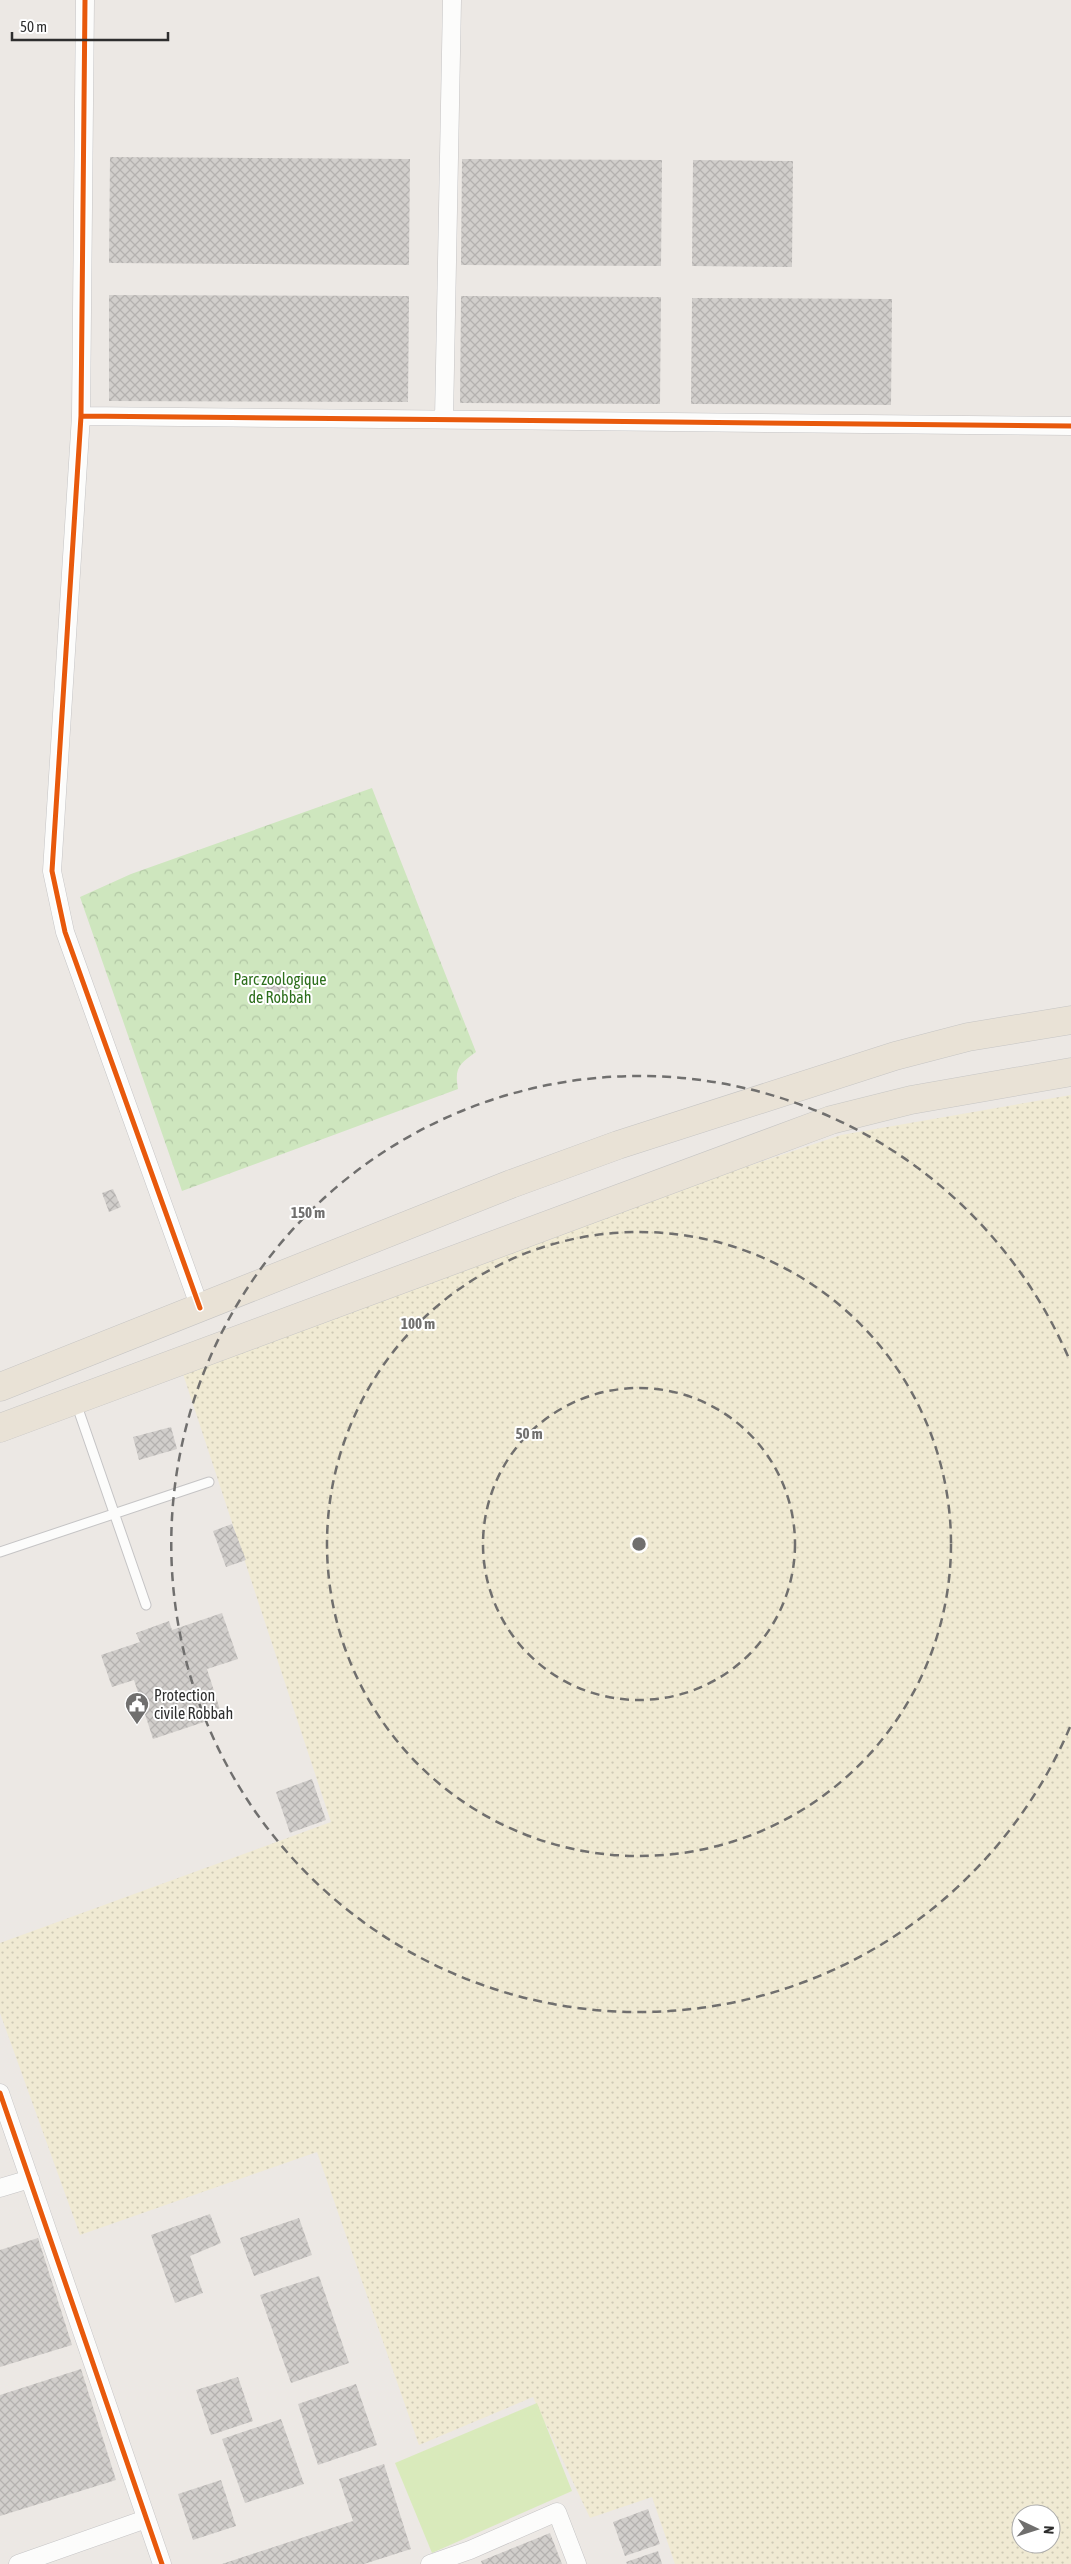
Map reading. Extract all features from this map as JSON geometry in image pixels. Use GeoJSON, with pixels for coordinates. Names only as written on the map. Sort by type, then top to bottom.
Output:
{"type":"FeatureCollection","features":[{"type":"Feature","properties":{"kind":"highway"},"geometry":{"type":"LineString","coordinates":[[0,1387],[511,1184],[618,1145],[896,1056],[968,1037],[1071,1020]]}},
{"type":"Feature","properties":{"kind":"highway"},"geometry":{"type":"LineString","coordinates":[[0,1428],[831,1120],[911,1100],[1071,1072]]}},
{"type":"Feature","properties":{"kind":"street"},"geometry":{"type":"LineString","coordinates":[[85,0],[82,416],[52,871],[65,932],[200,1308]]}},
{"type":"Feature","properties":{"kind":"street"},"geometry":{"type":"LineString","coordinates":[[444,419],[452,0]]}},
{"type":"Feature","properties":{"kind":"street"},"geometry":{"type":"LineString","coordinates":[[82,416],[1071,426]]}},
{"type":"Feature","properties":{"kind":"street"},"geometry":{"type":"LineString","coordinates":[[0,2093],[162,2564]]}},
{"type":"Feature","properties":{"kind":"street"},"geometry":{"type":"LineString","coordinates":[[0,2188],[30,2179]]}},
{"type":"Feature","properties":{"kind":"street"},"geometry":{"type":"LineString","coordinates":[[430,2564],[472,2557],[557,2512],[577,2564]]}},
{"type":"Feature","properties":{"kind":"street"},"geometry":{"type":"LineString","coordinates":[[18,2564],[146,2519]]}},
{"type":"Feature","properties":{"kind":"lane"},"geometry":{"type":"LineString","coordinates":[[75,1400],[146,1605]]}},
{"type":"Feature","properties":{"kind":"lane"},"geometry":{"type":"LineString","coordinates":[[0,1552],[209,1482]]}},
{"type":"Feature","properties":{"kind":"sand"},"geometry":{"type":"Polygon","coordinates":[[[1071,1095],[1071,2564],[675,2564],[652,2497],[590,2518],[533,2397],[419,2445],[317,2152],[80,2235],[0,2013],[0,1943],[331,1822],[183,1374],[653,1198],[841,1135],[1071,1095]]]}},
{"type":"Feature","properties":{"kind":"green space","name":"Parc zoologique de Robbah"},"geometry":{"type":"Polygon","coordinates":[[[372,788],[476,1052],[459,1067],[457,1076],[458,1089],[182,1191],[80,897],[131,874],[372,788]]]}},
{"type":"Feature","properties":{"kind":"green space"},"geometry":{"type":"Polygon","coordinates":[[[537,2403],[572,2491],[432,2553],[395,2463],[537,2403]]]}},
{"type":"Feature","properties":{"kind":"building"},"geometry":{"type":"Polygon","coordinates":[[[110,157],[410,159],[409,265],[109,263],[110,157]]]}},
{"type":"Feature","properties":{"kind":"building"},"geometry":{"type":"Polygon","coordinates":[[[462,159],[662,160],[661,266],[461,265],[462,159]]]}},
{"type":"Feature","properties":{"kind":"building"},"geometry":{"type":"Polygon","coordinates":[[[693,160],[793,161],[792,267],[692,266],[693,160]]]}},
{"type":"Feature","properties":{"kind":"building"},"geometry":{"type":"Polygon","coordinates":[[[109,295],[409,296],[408,402],[109,401],[109,295]]]}},
{"type":"Feature","properties":{"kind":"building"},"geometry":{"type":"Polygon","coordinates":[[[461,296],[661,297],[660,404],[460,403],[461,296]]]}},
{"type":"Feature","properties":{"kind":"building"},"geometry":{"type":"Polygon","coordinates":[[[692,298],[892,299],[891,405],[691,404],[692,298]]]}},
{"type":"Feature","properties":{"kind":"building"},"geometry":{"type":"Polygon","coordinates":[[[282,976],[289,990],[270,999],[263,985],[282,976]]]}},
{"type":"Feature","properties":{"kind":"building"},"geometry":{"type":"Polygon","coordinates":[[[113,1189],[121,1207],[109,1212],[102,1193],[113,1189]]]}},
{"type":"Feature","properties":{"kind":"building"},"geometry":{"type":"Polygon","coordinates":[[[171,1427],[177,1449],[139,1460],[133,1437],[171,1427]]]}},
{"type":"Feature","properties":{"kind":"building"},"geometry":{"type":"Polygon","coordinates":[[[232,1524],[246,1560],[226,1567],[213,1531],[232,1524]]]}},
{"type":"Feature","properties":{"kind":"building"},"geometry":{"type":"Polygon","coordinates":[[[222,1613],[238,1659],[207,1669],[222,1716],[153,1739],[134,1680],[112,1687],[101,1655],[140,1642],[136,1633],[169,1621],[172,1630],[222,1613]]]}},
{"type":"Feature","properties":{"kind":"building"},"geometry":{"type":"Polygon","coordinates":[[[312,1779],[326,1820],[290,1833],[276,1792],[312,1779]]]}},
{"type":"Feature","properties":{"kind":"building"},"geometry":{"type":"Polygon","coordinates":[[[210,2214],[221,2243],[190,2256],[203,2293],[175,2303],[151,2235],[210,2214]]]}},
{"type":"Feature","properties":{"kind":"building"},"geometry":{"type":"Polygon","coordinates":[[[299,2218],[312,2255],[254,2276],[240,2238],[299,2218]]]}},
{"type":"Feature","properties":{"kind":"building"},"geometry":{"type":"Polygon","coordinates":[[[38,2238],[72,2345],[0,2367],[0,2250],[38,2238]]]}},
{"type":"Feature","properties":{"kind":"building"},"geometry":{"type":"Polygon","coordinates":[[[319,2276],[349,2363],[291,2383],[260,2295],[319,2276]]]}},
{"type":"Feature","properties":{"kind":"building"},"geometry":{"type":"Polygon","coordinates":[[[81,2369],[116,2480],[0,2516],[0,2395],[81,2369]]]}},
{"type":"Feature","properties":{"kind":"building"},"geometry":{"type":"Polygon","coordinates":[[[238,2377],[253,2421],[211,2435],[196,2390],[238,2377]]]}},
{"type":"Feature","properties":{"kind":"building"},"geometry":{"type":"Polygon","coordinates":[[[356,2384],[377,2445],[318,2465],[298,2404],[356,2384]]]}},
{"type":"Feature","properties":{"kind":"building"},"geometry":{"type":"Polygon","coordinates":[[[281,2419],[304,2484],[245,2503],[222,2439],[281,2419]]]}},
{"type":"Feature","properties":{"kind":"building"},"geometry":{"type":"Polygon","coordinates":[[[384,2464],[411,2549],[364,2564],[222,2564],[353,2521],[339,2479],[384,2464]]]}},
{"type":"Feature","properties":{"kind":"building"},"geometry":{"type":"Polygon","coordinates":[[[221,2480],[236,2526],[193,2540],[178,2494],[221,2480]]]}},
{"type":"Feature","properties":{"kind":"building"},"geometry":{"type":"Polygon","coordinates":[[[648,2509],[660,2544],[625,2556],[613,2522],[648,2509]]]}},
{"type":"Feature","properties":{"kind":"building"},"geometry":{"type":"Polygon","coordinates":[[[550,2533],[562,2564],[482,2564],[481,2561],[550,2533]]]}},
{"type":"Feature","properties":{"kind":"building"},"geometry":{"type":"Polygon","coordinates":[[[658,2551],[662,2564],[627,2564],[626,2562],[658,2551]]]}},
{"type":"Feature","properties":{"kind":"cycle path"},"geometry":{"type":"LineString","coordinates":[[85,0],[81,416],[52,871],[65,932],[200,1308]]}},
{"type":"Feature","properties":{"kind":"cycle path"},"geometry":{"type":"LineString","coordinates":[[81,416],[1071,426]]}},
{"type":"Feature","properties":{"kind":"cycle path"},"geometry":{"type":"LineString","coordinates":[[0,2093],[162,2564]]}},
{"type":"Feature","properties":{"kind":"place","name":"Protection civile Robbah"},"geometry":{"type":"Point","coordinates":[137,1725]}}]}
